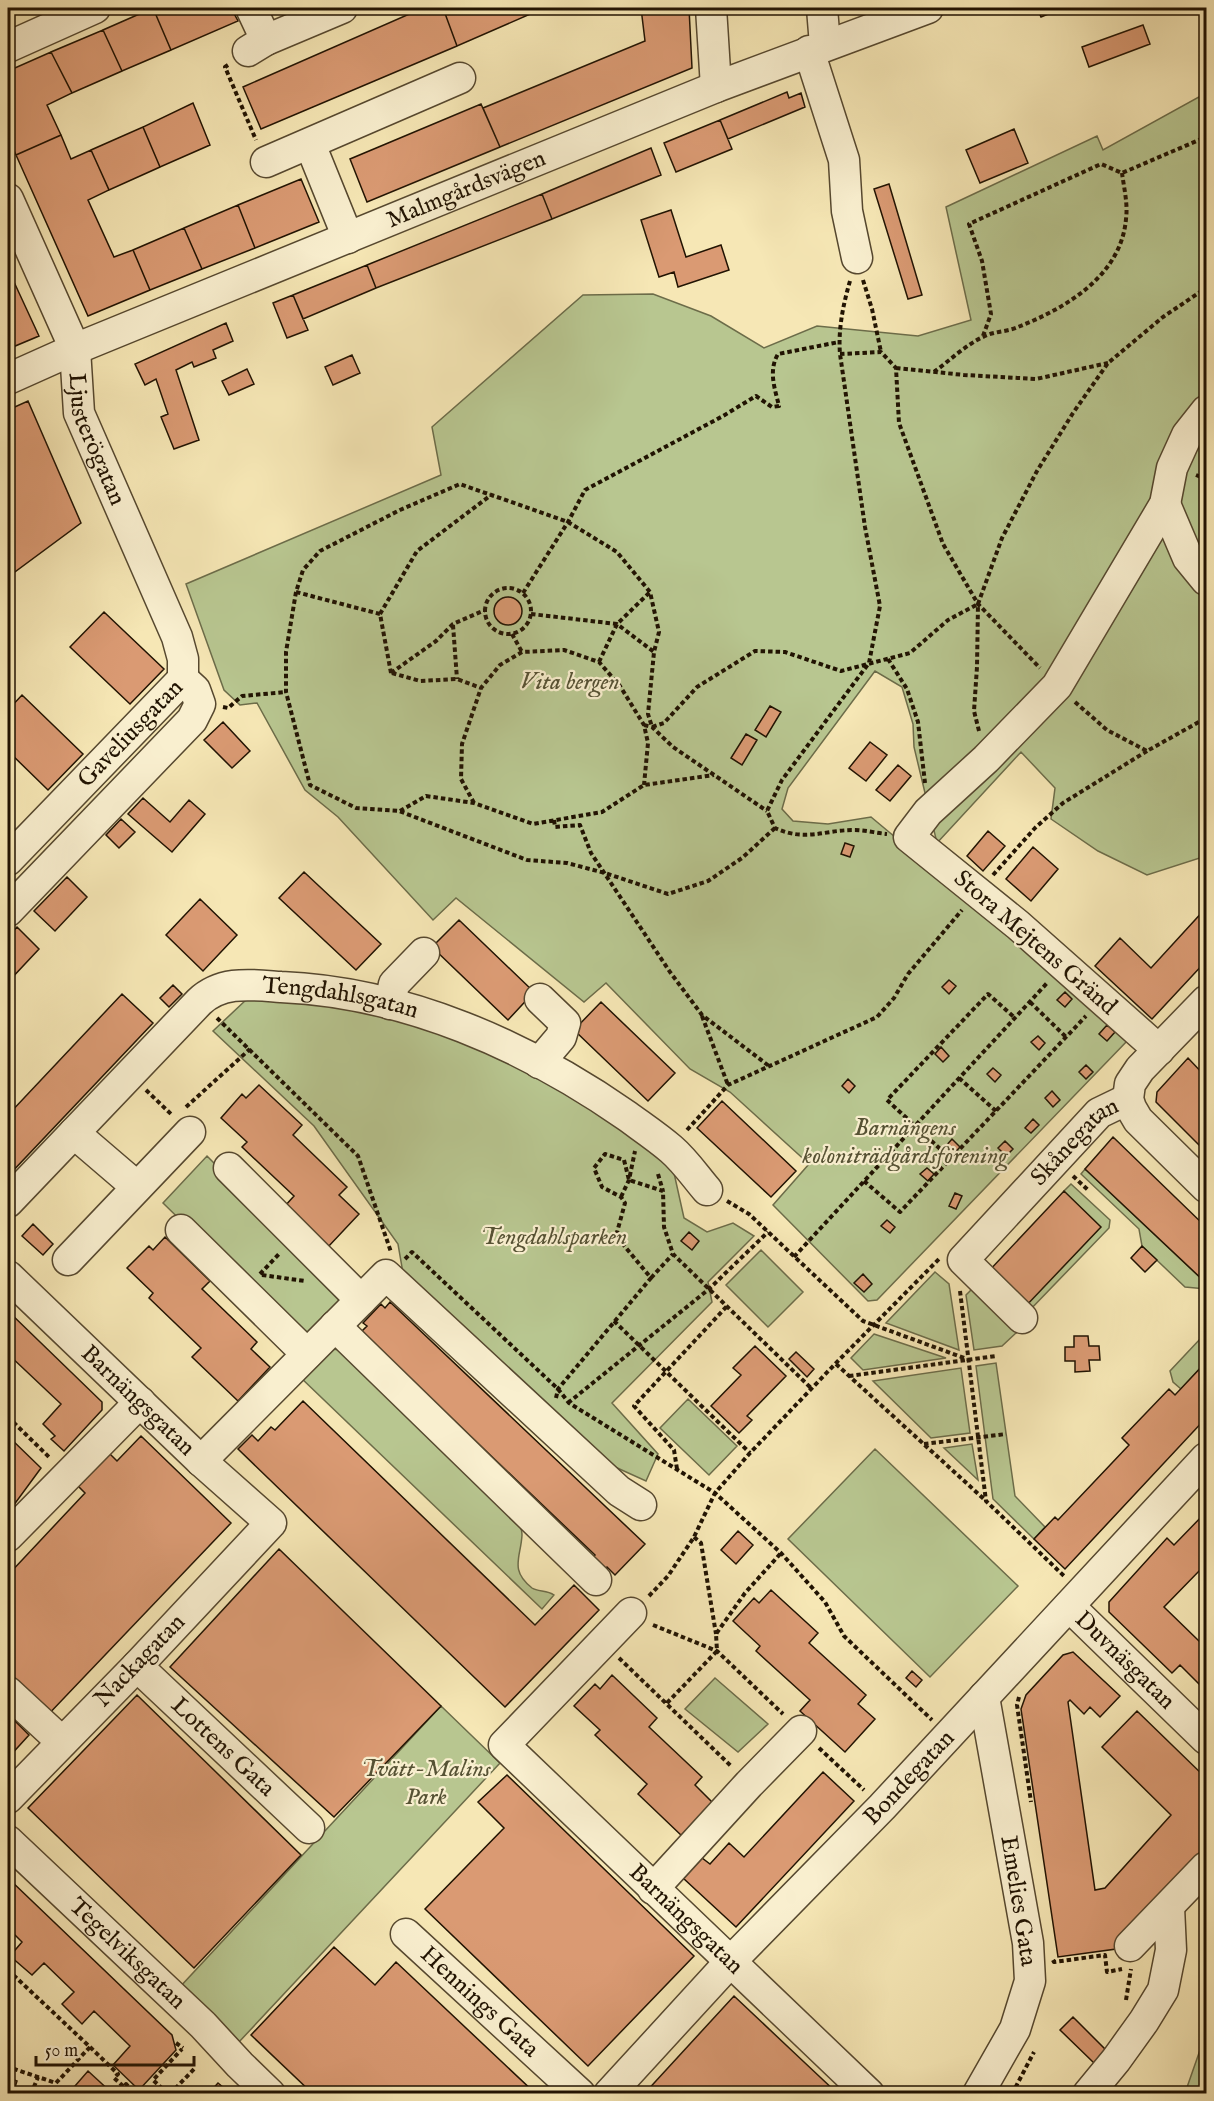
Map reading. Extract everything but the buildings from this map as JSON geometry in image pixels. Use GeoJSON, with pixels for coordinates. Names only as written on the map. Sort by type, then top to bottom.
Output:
{"type":"FeatureCollection","features":[{"type":"Feature","properties":{"kind":"street"},"geometry":{"type":"LineString","coordinates":[[8,47],[95,8]]}},
{"type":"Feature","properties":{"kind":"street"},"geometry":{"type":"LineString","coordinates":[[251,8],[257,45],[342,8]]}},
{"type":"Feature","properties":{"kind":"street"},"geometry":{"type":"LineString","coordinates":[[711,8],[716,87]]}},
{"type":"Feature","properties":{"kind":"street"},"geometry":{"type":"LineString","coordinates":[[822,8],[817,48],[844,160],[847,211],[857,259]]}},
{"type":"Feature","properties":{"kind":"street","name":"Malmgårdsvägen"},"geometry":{"type":"LineString","coordinates":[[8,379],[75,349],[716,87],[928,8]]}},
{"type":"Feature","properties":{"kind":"street"},"geometry":{"type":"LineString","coordinates":[[266,162],[460,78]]}},
{"type":"Feature","properties":{"kind":"street"},"geometry":{"type":"LineString","coordinates":[[310,144],[348,238]]}},
{"type":"Feature","properties":{"kind":"street","name":"Ljusterögatan"},"geometry":{"type":"LineString","coordinates":[[8,199],[75,349],[79,413],[177,637],[183,659],[183,679]]}},
{"type":"Feature","properties":{"kind":"street"},"geometry":{"type":"LineString","coordinates":[[909,837],[928,812],[986,759],[1058,686],[1165,504],[1172,468],[1187,435],[1206,411]]}},
{"type":"Feature","properties":{"kind":"street"},"geometry":{"type":"LineString","coordinates":[[1165,504],[1188,558],[1206,580]]}},
{"type":"Feature","properties":{"kind":"street","name":"Gaveliusgatan"},"geometry":{"type":"LineString","coordinates":[[8,911],[192,720],[200,704],[195,690],[183,679],[12,855],[42,875]]}},
{"type":"Feature","properties":{"kind":"street","name":"Stora Mejtens Gränd"},"geometry":{"type":"LineString","coordinates":[[909,837],[984,885],[1064,966],[1159,1050]]}},
{"type":"Feature","properties":{"kind":"street"},"geometry":{"type":"LineString","coordinates":[[390,1004],[394,984],[424,953]]}},
{"type":"Feature","properties":{"kind":"street","name":"Tengdahlsgatan"},"geometry":{"type":"LineString","coordinates":[[8,1202],[199,1002],[208,994],[239,985],[298,987],[390,1004],[437,1017],[482,1035],[539,1063],[601,1098],[661,1158],[707,1190]]}},
{"type":"Feature","properties":{"kind":"street"},"geometry":{"type":"LineString","coordinates":[[539,1063],[561,1037],[565,1023],[540,999]]}},
{"type":"Feature","properties":{"kind":"street","name":"Skånegatan"},"geometry":{"type":"LineString","coordinates":[[963,1260],[1099,1113],[1128,1099],[1130,1084],[1140,1069],[1206,1001]]}},
{"type":"Feature","properties":{"kind":"street"},"geometry":{"type":"LineString","coordinates":[[1128,1099],[1138,1120],[1206,1187]]}},
{"type":"Feature","properties":{"kind":"street"},"geometry":{"type":"LineString","coordinates":[[68,1260],[137,1187],[187,1121]]}},
{"type":"Feature","properties":{"kind":"street"},"geometry":{"type":"LineString","coordinates":[[74,1133],[137,1187]]}},
{"type":"Feature","properties":{"kind":"street"},"geometry":{"type":"LineString","coordinates":[[229,1168],[354,1294]]}},
{"type":"Feature","properties":{"kind":"street"},"geometry":{"type":"LineString","coordinates":[[181,1230],[307,1354]]}},
{"type":"Feature","properties":{"kind":"street"},"geometry":{"type":"LineString","coordinates":[[963,1260],[1022,1318]]}},
{"type":"Feature","properties":{"kind":"street"},"geometry":{"type":"LineString","coordinates":[[201,1461],[335,1326],[354,1294],[391,1271],[549,1415],[619,1491],[641,1504]]}},
{"type":"Feature","properties":{"kind":"street","name":"Barnängsgatan"},"geometry":{"type":"LineString","coordinates":[[8,1276],[201,1461],[271,1523]]}},
{"type":"Feature","properties":{"kind":"street"},"geometry":{"type":"LineString","coordinates":[[335,1326],[596,1580]]}},
{"type":"Feature","properties":{"kind":"street"},"geometry":{"type":"LineString","coordinates":[[8,1536],[140,1402]]}},
{"type":"Feature","properties":{"kind":"street","name":"Bondegatan"},"geometry":{"type":"LineString","coordinates":[[609,2094],[730,1962],[882,1807],[1206,1458]]}},
{"type":"Feature","properties":{"kind":"street","name":"Nackagatan"},"geometry":{"type":"LineString","coordinates":[[8,1798],[137,1666],[271,1523]]}},
{"type":"Feature","properties":{"kind":"street","name":"Duvnäsgatan"},"geometry":{"type":"LineString","coordinates":[[1075,1599],[1206,1739]]}},
{"type":"Feature","properties":{"kind":"street"},"geometry":{"type":"LineString","coordinates":[[603,1644],[631,1613]]}},
{"type":"Feature","properties":{"kind":"street","name":"Barnängsgatan"},"geometry":{"type":"LineString","coordinates":[[603,1644],[504,1745],[868,2094]]}},
{"type":"Feature","properties":{"kind":"street","name":"Lottens Gata"},"geometry":{"type":"LineString","coordinates":[[137,1666],[309,1828]]}},
{"type":"Feature","properties":{"kind":"street"},"geometry":{"type":"LineString","coordinates":[[8,1692],[62,1742]]}},
{"type":"Feature","properties":{"kind":"street","name":"Emelies Gata"},"geometry":{"type":"LineString","coordinates":[[978,2094],[1015,2029],[1030,1981],[1028,1943],[984,1697]]}},
{"type":"Feature","properties":{"kind":"street"},"geometry":{"type":"LineString","coordinates":[[653,1889],[801,1731]]}},
{"type":"Feature","properties":{"kind":"street","name":"Tegelviksgatan"},"geometry":{"type":"LineString","coordinates":[[8,1841],[203,2025],[270,2094]]}},
{"type":"Feature","properties":{"kind":"street"},"geometry":{"type":"LineString","coordinates":[[1130,1957],[1169,1907],[1206,1867]]}},
{"type":"Feature","properties":{"kind":"street"},"geometry":{"type":"LineString","coordinates":[[1088,2094],[1130,2041],[1163,1990],[1171,1950],[1169,1907]]}},
{"type":"Feature","properties":{"kind":"street","name":"Hennings Gata"},"geometry":{"type":"LineString","coordinates":[[406,1934],[580,2094]]}},
{"type":"Feature","properties":{"kind":"path"},"geometry":{"type":"LineString","coordinates":[[8,16],[26,8]]}},
{"type":"Feature","properties":{"kind":"path"},"geometry":{"type":"LineString","coordinates":[[257,45],[225,67],[266,162]]}},
{"type":"Feature","properties":{"kind":"path"},"geometry":{"type":"LineString","coordinates":[[983,336],[991,314],[982,261],[969,224],[1101,164],[1122,174],[1206,137]]}},
{"type":"Feature","properties":{"kind":"path"},"geometry":{"type":"LineString","coordinates":[[934,372],[983,336],[1011,330],[1047,315],[1096,281],[1118,251],[1123,238],[1126,218],[1122,174]]}},
{"type":"Feature","properties":{"kind":"path"},"geometry":{"type":"LineString","coordinates":[[767,811],[782,780],[869,663],[880,606],[865,527],[839,342],[845,299],[857,259]]}},
{"type":"Feature","properties":{"kind":"path"},"geometry":{"type":"LineString","coordinates":[[857,259],[872,309],[881,352],[896,368],[899,423],[943,544],[978,604],[1058,686],[1107,730],[1147,751]]}},
{"type":"Feature","properties":{"kind":"path"},"geometry":{"type":"LineString","coordinates":[[986,759],[974,711],[978,604],[1002,538],[1037,471],[1108,363],[1163,317],[1206,288]]}},
{"type":"Feature","properties":{"kind":"path"},"geometry":{"type":"LineString","coordinates":[[523,593],[568,522],[585,490],[723,417],[756,396],[772,407],[779,406],[773,380],[773,363],[778,354],[839,342]]}},
{"type":"Feature","properties":{"kind":"path"},"geometry":{"type":"LineString","coordinates":[[840,354],[881,352]]}},
{"type":"Feature","properties":{"kind":"path"},"geometry":{"type":"LineString","coordinates":[[896,368],[1036,379],[1108,363]]}},
{"type":"Feature","properties":{"kind":"path"},"geometry":{"type":"LineString","coordinates":[[775,828],[742,858],[708,881],[668,894],[567,863],[527,860],[399,811],[356,808],[310,785],[286,692],[286,652],[296,592],[303,570],[320,550],[400,510],[460,484],[568,522],[617,552],[650,592],[659,632],[654,652],[648,714],[652,727],[673,747],[767,811],[775,828],[791,835],[854,830],[909,837]]}},
{"type":"Feature","properties":{"kind":"path"},"geometry":{"type":"LineString","coordinates":[[391,673],[380,614],[417,552],[492,494]]}},
{"type":"Feature","properties":{"kind":"path"},"geometry":{"type":"LineString","coordinates":[[509,588],[523,593],[528,599],[531,614],[525,627],[512,634],[505,634],[493,628],[485,610],[490,597],[502,589],[509,588]]}},
{"type":"Feature","properties":{"kind":"path"},"geometry":{"type":"LineString","coordinates":[[296,592],[380,614]]}},
{"type":"Feature","properties":{"kind":"path"},"geometry":{"type":"LineString","coordinates":[[599,662],[617,624],[650,592]]}},
{"type":"Feature","properties":{"kind":"path"},"geometry":{"type":"LineString","coordinates":[[644,725],[652,727],[664,723],[697,687],[755,651],[785,652],[841,671],[910,652],[948,620],[978,604]]}},
{"type":"Feature","properties":{"kind":"path"},"geometry":{"type":"LineString","coordinates":[[391,673],[435,641],[453,624],[485,610]]}},
{"type":"Feature","properties":{"kind":"path"},"geometry":{"type":"LineString","coordinates":[[531,614],[617,624],[654,652]]}},
{"type":"Feature","properties":{"kind":"path"},"geometry":{"type":"LineString","coordinates":[[453,624],[457,679]]}},
{"type":"Feature","properties":{"kind":"path"},"geometry":{"type":"LineString","coordinates":[[512,634],[522,652]]}},
{"type":"Feature","properties":{"kind":"path"},"geometry":{"type":"LineString","coordinates":[[474,803],[461,778],[462,744],[481,688],[500,664],[522,652],[564,650],[599,662],[620,686],[644,725],[648,743],[644,785]]}},
{"type":"Feature","properties":{"kind":"path"},"geometry":{"type":"LineString","coordinates":[[888,659],[907,689],[918,722],[928,812]]}},
{"type":"Feature","properties":{"kind":"path"},"geometry":{"type":"LineString","coordinates":[[391,673],[420,681],[457,679],[481,688]]}},
{"type":"Feature","properties":{"kind":"path"},"geometry":{"type":"LineString","coordinates":[[228,708],[242,696],[286,692]]}},
{"type":"Feature","properties":{"kind":"path"},"geometry":{"type":"LineString","coordinates":[[812,1389],[673,1254],[664,1227],[663,1191],[659,1174],[661,1158],[728,1085],[878,1017],[894,998],[908,974],[1035,828],[1063,803],[1206,718]]}},
{"type":"Feature","properties":{"kind":"path"},"geometry":{"type":"LineString","coordinates":[[399,811],[426,796],[474,803],[533,824],[602,812],[644,785],[714,775]]}},
{"type":"Feature","properties":{"kind":"path"},"geometry":{"type":"LineString","coordinates":[[554,820],[555,827],[580,825],[591,853],[670,972],[702,1015],[769,1066]]}},
{"type":"Feature","properties":{"kind":"path"},"geometry":{"type":"LineString","coordinates":[[794,1257],[1064,966]]}},
{"type":"Feature","properties":{"kind":"path"},"geometry":{"type":"LineString","coordinates":[[951,1159],[887,1100],[988,994],[1015,1018]]}},
{"type":"Feature","properties":{"kind":"path"},"geometry":{"type":"LineString","coordinates":[[199,1002],[358,1156],[391,1271],[412,1252],[558,1389],[569,1403],[715,1493],[781,1553],[825,1602],[843,1636],[947,1735]]}},
{"type":"Feature","properties":{"kind":"path"},"geometry":{"type":"LineString","coordinates":[[1030,1002],[1066,1037]]}},
{"type":"Feature","properties":{"kind":"path"},"geometry":{"type":"LineString","coordinates":[[702,1015],[728,1085]]}},
{"type":"Feature","properties":{"kind":"path"},"geometry":{"type":"LineString","coordinates":[[864,1180],[900,1212],[1087,1016]]}},
{"type":"Feature","properties":{"kind":"path"},"geometry":{"type":"LineString","coordinates":[[187,1121],[250,1049]]}},
{"type":"Feature","properties":{"kind":"path"},"geometry":{"type":"LineString","coordinates":[[959,1078],[996,1111]]}},
{"type":"Feature","properties":{"kind":"path"},"geometry":{"type":"LineString","coordinates":[[629,1180],[624,1160],[604,1154],[594,1168],[602,1187],[621,1197],[625,1203],[616,1236],[651,1278]]}},
{"type":"Feature","properties":{"kind":"path"},"geometry":{"type":"LineString","coordinates":[[621,1197],[629,1180],[635,1154],[643,1161]]}},
{"type":"Feature","properties":{"kind":"path"},"geometry":{"type":"LineString","coordinates":[[1076,1179],[1088,1190]]}},
{"type":"Feature","properties":{"kind":"path"},"geometry":{"type":"LineString","coordinates":[[629,1180],[663,1191]]}},
{"type":"Feature","properties":{"kind":"path"},"geometry":{"type":"LineString","coordinates":[[707,1190],[749,1214],[863,1321],[967,1359]]}},
{"type":"Feature","properties":{"kind":"path"},"geometry":{"type":"LineString","coordinates":[[549,1415],[569,1403],[709,1289],[768,1232]]}},
{"type":"Feature","properties":{"kind":"path"},"geometry":{"type":"LineString","coordinates":[[296,1236],[260,1274],[354,1294]]}},
{"type":"Feature","properties":{"kind":"path"},"geometry":{"type":"LineString","coordinates":[[549,1415],[558,1389],[673,1254]]}},
{"type":"Feature","properties":{"kind":"path"},"geometry":{"type":"LineString","coordinates":[[882,1807],[717,1652],[636,1618],[631,1613],[668,1576],[694,1537],[715,1493],[750,1453],[938,1258],[963,1260],[959,1283],[986,1501]]}},
{"type":"Feature","properties":{"kind":"path"},"geometry":{"type":"LineString","coordinates":[[677,1469],[674,1450],[634,1406],[727,1306]]}},
{"type":"Feature","properties":{"kind":"path"},"geometry":{"type":"LineString","coordinates":[[614,1321],[750,1453]]}},
{"type":"Feature","properties":{"kind":"path"},"geometry":{"type":"LineString","coordinates":[[849,1376],[996,1356]]}},
{"type":"Feature","properties":{"kind":"path"},"geometry":{"type":"LineString","coordinates":[[836,1364],[986,1501],[1075,1599]]}},
{"type":"Feature","properties":{"kind":"path"},"geometry":{"type":"LineString","coordinates":[[8,1416],[68,1475]]}},
{"type":"Feature","properties":{"kind":"path"},"geometry":{"type":"LineString","coordinates":[[924,1444],[1006,1434]]}},
{"type":"Feature","properties":{"kind":"path"},"geometry":{"type":"LineString","coordinates":[[667,1703],[717,1652],[701,1543],[694,1537]]}},
{"type":"Feature","properties":{"kind":"path"},"geometry":{"type":"LineString","coordinates":[[716,1635],[745,1593],[781,1553]]}},
{"type":"Feature","properties":{"kind":"path"},"geometry":{"type":"LineString","coordinates":[[603,1644],[749,1784]]}},
{"type":"Feature","properties":{"kind":"path"},"geometry":{"type":"LineString","coordinates":[[1019,1691],[1017,1705],[1031,1808]]}},
{"type":"Feature","properties":{"kind":"path"},"geometry":{"type":"LineString","coordinates":[[1052,1955],[1054,1962],[1105,1954],[1107,1972],[1130,1957]]}},
{"type":"Feature","properties":{"kind":"path"},"geometry":{"type":"LineString","coordinates":[[8,1971],[133,2088],[128,2094]]}},
{"type":"Feature","properties":{"kind":"path"},"geometry":{"type":"LineString","coordinates":[[8,2067],[56,2083],[90,2047]]}},
{"type":"Feature","properties":{"kind":"path"},"geometry":{"type":"LineString","coordinates":[[182,2049],[153,2080],[169,2094],[196,2067]]}},
{"type":"Feature","properties":{"kind":"path"},"geometry":{"type":"LineString","coordinates":[[118,2074],[114,2078],[124,2087],[126,2084],[136,2094]]}},
{"type":"Feature","properties":{"kind":"path"},"geometry":{"type":"LineString","coordinates":[[31,2094],[38,2077]]}},
{"type":"Feature","properties":{"kind":"green space","name":"Vita bergen"},"geometry":{"type":"Polygon","coordinates":[[[1206,93],[1206,856],[1147,875],[1098,851],[1051,819],[1055,788],[1021,752],[937,843],[914,747],[913,724],[902,687],[875,671],[788,788],[782,809],[793,821],[828,824],[871,817],[998,923],[1128,1040],[877,1300],[868,1301],[773,1205],[809,1164],[730,1092],[690,1069],[606,983],[584,1002],[456,898],[433,920],[338,817],[305,790],[257,703],[240,705],[224,690],[186,584],[441,475],[432,427],[583,295],[653,294],[711,316],[764,348],[817,326],[918,336],[971,320],[946,207],[1097,136],[1103,150],[1206,93]]]}},
{"type":"Feature","properties":{"kind":"green space","name":"Tengdahlsparken"},"geometry":{"type":"Polygon","coordinates":[[[247,999],[303,999],[437,1027],[597,1105],[672,1164],[684,1218],[707,1232],[733,1223],[754,1236],[708,1282],[712,1302],[612,1403],[658,1454],[646,1481],[593,1457],[403,1273],[398,1244],[314,1126],[213,1031],[247,999]]]}},
{"type":"Feature","properties":{"kind":"green space"},"geometry":{"type":"Polygon","coordinates":[[[207,1156],[345,1295],[312,1337],[300,1337],[163,1203],[207,1156]]]}},
{"type":"Feature","properties":{"kind":"green space"},"geometry":{"type":"Polygon","coordinates":[[[1085,1169],[1206,1283],[1206,1289],[1185,1287],[1142,1246],[1139,1229],[1081,1174],[1085,1169]]]}},
{"type":"Feature","properties":{"kind":"green space"},"geometry":{"type":"Polygon","coordinates":[[[1071,1184],[1110,1220],[1109,1228],[1027,1313],[1024,1308],[1064,1191],[1071,1184]]]}},
{"type":"Feature","properties":{"kind":"green space"},"geometry":{"type":"Polygon","coordinates":[[[761,1250],[803,1292],[768,1327],[726,1285],[761,1250]]]}},
{"type":"Feature","properties":{"kind":"green space"},"geometry":{"type":"Polygon","coordinates":[[[935,1272],[949,1284],[959,1350],[886,1323],[935,1272]]]}},
{"type":"Feature","properties":{"kind":"green space"},"geometry":{"type":"Polygon","coordinates":[[[977,1284],[1017,1332],[1002,1346],[974,1350],[966,1295],[977,1284]]]}},
{"type":"Feature","properties":{"kind":"green space"},"geometry":{"type":"Polygon","coordinates":[[[874,1334],[946,1358],[863,1370],[851,1358],[874,1334]]]}},
{"type":"Feature","properties":{"kind":"green space"},"geometry":{"type":"Polygon","coordinates":[[[1200,1339],[1206,1345],[1206,1362],[1181,1389],[1173,1382],[1170,1371],[1200,1339]]]}},
{"type":"Feature","properties":{"kind":"green space"},"geometry":{"type":"Polygon","coordinates":[[[326,1349],[348,1350],[518,1516],[522,1535],[518,1569],[532,1588],[554,1595],[542,1609],[298,1375],[326,1349]]]}},
{"type":"Feature","properties":{"kind":"green space"},"geometry":{"type":"Polygon","coordinates":[[[996,1363],[1015,1496],[1045,1527],[1034,1539],[993,1499],[976,1366],[996,1363]]]}},
{"type":"Feature","properties":{"kind":"green space"},"geometry":{"type":"Polygon","coordinates":[[[961,1368],[970,1433],[931,1438],[873,1381],[961,1368]]]}},
{"type":"Feature","properties":{"kind":"green space"},"geometry":{"type":"Polygon","coordinates":[[[688,1399],[737,1446],[709,1475],[660,1428],[688,1399]]]}},
{"type":"Feature","properties":{"kind":"green space"},"geometry":{"type":"Polygon","coordinates":[[[972,1444],[978,1480],[944,1448],[972,1444]]]}},
{"type":"Feature","properties":{"kind":"green space"},"geometry":{"type":"Polygon","coordinates":[[[875,1449],[1018,1586],[930,1677],[788,1539],[875,1449]]]}},
{"type":"Feature","properties":{"kind":"green space"},"geometry":{"type":"Polygon","coordinates":[[[715,1678],[768,1724],[738,1752],[685,1709],[715,1678]]]}},
{"type":"Feature","properties":{"kind":"green space","name":"Tvätt-Malins Park"},"geometry":{"type":"Polygon","coordinates":[[[441,1706],[500,1763],[239,2042],[179,1988],[441,1706]]]}},
{"type":"Feature","properties":{"kind":"green space"},"geometry":{"type":"Polygon","coordinates":[[[1206,2033],[1206,2093],[1185,2093],[1206,2033]]]}},
{"type":"Feature","properties":{"kind":"park label","name":"Barnängens koloniträdgårdsförening"},"geometry":{"type":"Point","coordinates":[905,1142]}}]}
